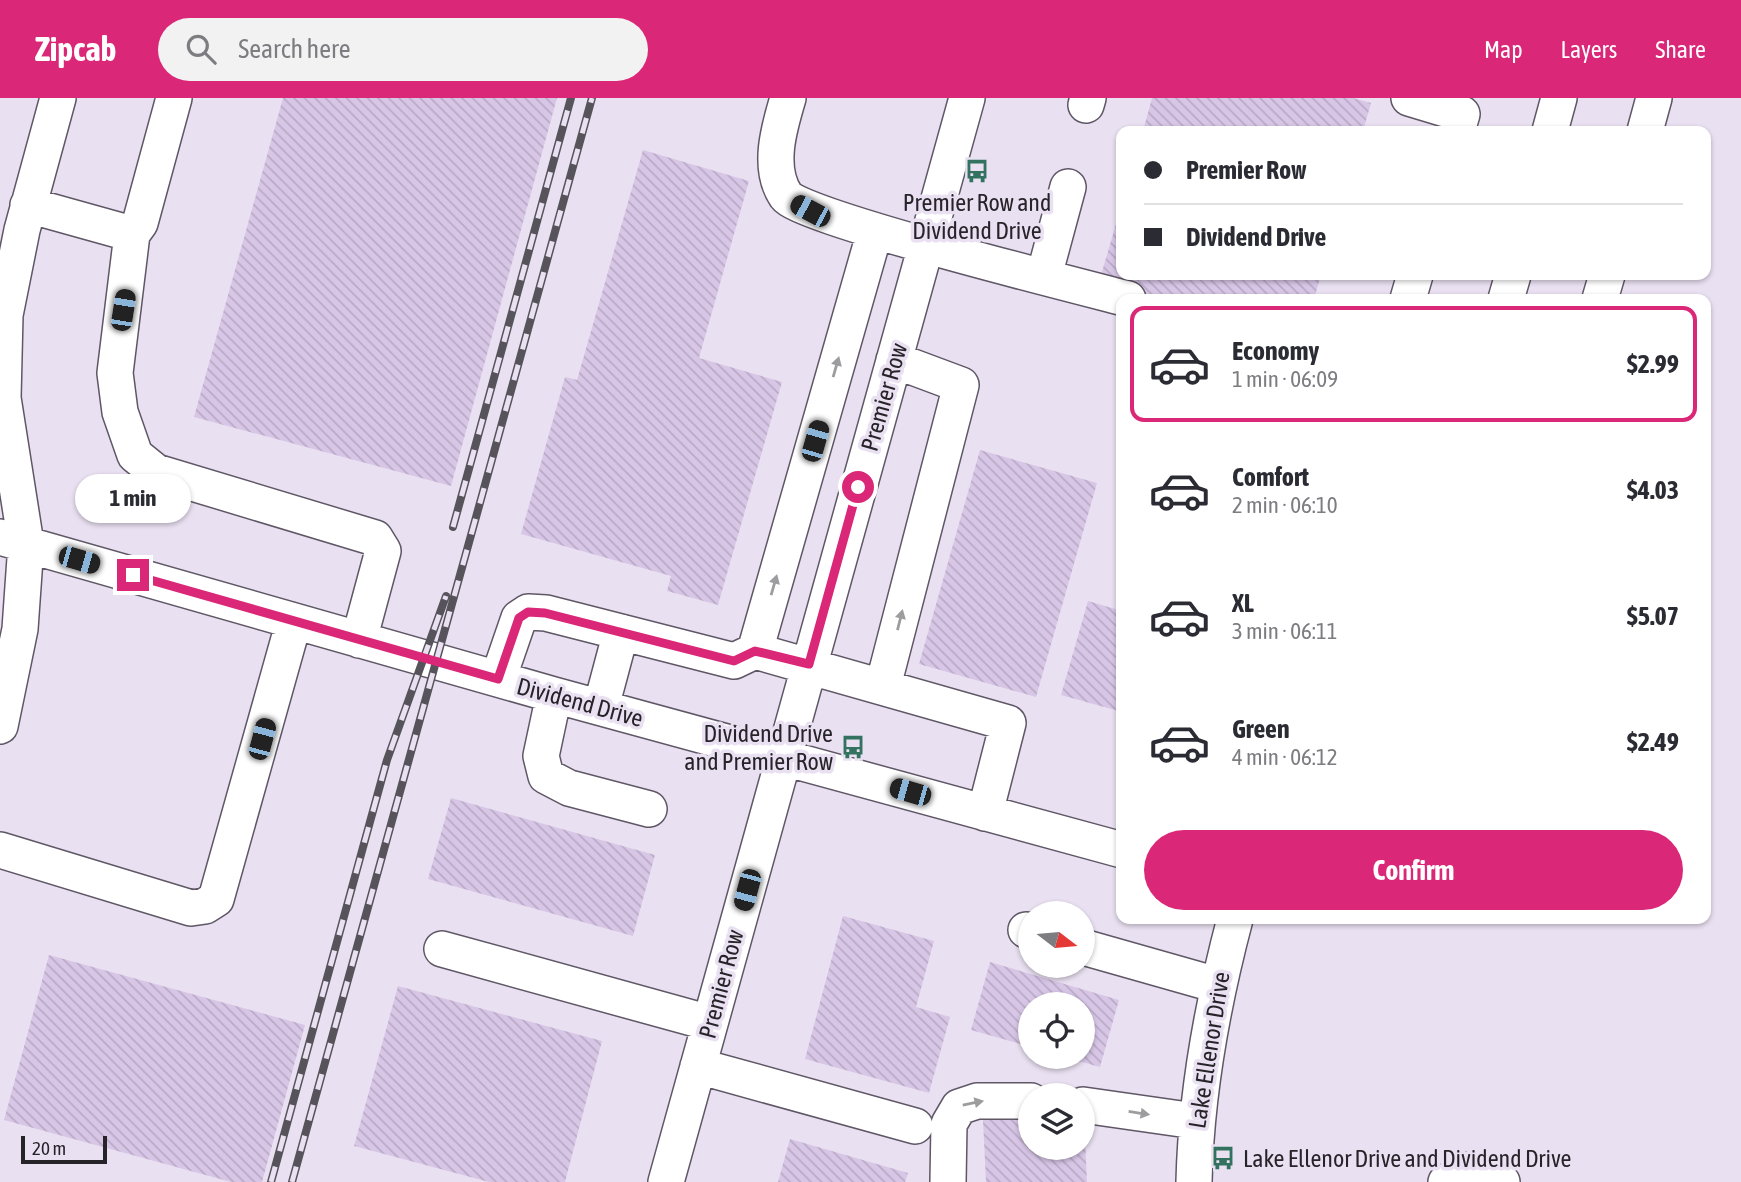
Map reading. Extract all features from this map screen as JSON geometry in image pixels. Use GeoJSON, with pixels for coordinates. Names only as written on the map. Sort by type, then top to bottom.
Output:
{"type":"FeatureCollection","features":[{"type":"Feature","properties":{"kind":"street"},"geometry":{"type":"LineString","coordinates":[[0,726],[20,629],[3,398],[5,315],[28,205],[58,98]]}},
{"type":"Feature","properties":{"kind":"street"},"geometry":{"type":"LineString","coordinates":[[174,98],[139,223],[132,234],[115,373],[120,412],[135,455],[156,472],[375,538],[383,551],[359,640]]}},
{"type":"Feature","properties":{"kind":"street"},"geometry":{"type":"LineString","coordinates":[[788,98],[776,156],[777,180],[788,199],[810,211],[875,231],[1116,296]]}},
{"type":"Feature","properties":{"kind":"street"},"geometry":{"type":"LineString","coordinates":[[1409,98],[1462,114],[1458,126]]}},
{"type":"Feature","properties":{"kind":"street"},"geometry":{"type":"LineString","coordinates":[[1551,126],[1559,98]]}},
{"type":"Feature","properties":{"kind":"street"},"geometry":{"type":"LineString","coordinates":[[1646,126],[1654,98]]}},
{"type":"Feature","properties":{"kind":"street","name":"Premier Row"},"geometry":{"type":"LineString","coordinates":[[667,1182],[926,243],[956,101]]}},
{"type":"Feature","properties":{"kind":"street"},"geometry":{"type":"LineString","coordinates":[[1044,276],[1068,187]]}},
{"type":"Feature","properties":{"kind":"street"},"geometry":{"type":"LineString","coordinates":[[28,205],[132,234]]}},
{"type":"Feature","properties":{"kind":"street"},"geometry":{"type":"LineString","coordinates":[[755,651],[875,231]]}},
{"type":"Feature","properties":{"kind":"street"},"geometry":{"type":"LineString","coordinates":[[883,686],[961,385],[894,360]]}},
{"type":"Feature","properties":{"kind":"street","name":"Dividend Drive"},"geometry":{"type":"LineString","coordinates":[[13,541],[554,695],[1116,848]]}},
{"type":"Feature","properties":{"kind":"street"},"geometry":{"type":"LineString","coordinates":[[498,679],[519,618],[528,612],[545,613],[734,661],[755,651],[809,664],[1008,723],[985,813]]}},
{"type":"Feature","properties":{"kind":"street"},"geometry":{"type":"LineString","coordinates":[[0,850],[191,908],[205,906],[216,899],[294,621]]}},
{"type":"Feature","properties":{"kind":"street"},"geometry":{"type":"LineString","coordinates":[[601,707],[621,632]]}},
{"type":"Feature","properties":{"kind":"street"},"geometry":{"type":"LineString","coordinates":[[554,695],[541,756],[546,776],[569,788],[649,809]]}},
{"type":"Feature","properties":{"kind":"street","name":"Lake Ellenor Drive"},"geometry":{"type":"LineString","coordinates":[[1194,1182],[1195,1121],[1217,985],[1234,924]]}},
{"type":"Feature","properties":{"kind":"street"},"geometry":{"type":"LineString","coordinates":[[442,949],[710,1023]]}},
{"type":"Feature","properties":{"kind":"street"},"geometry":{"type":"LineString","coordinates":[[1096,951],[1217,985]]}},
{"type":"Feature","properties":{"kind":"street"},"geometry":{"type":"LineString","coordinates":[[698,1066],[915,1126]]}},
{"type":"Feature","properties":{"kind":"street"},"geometry":{"type":"LineString","coordinates":[[948,1182],[949,1124],[958,1107],[977,1101],[1018,1101]]}},
{"type":"Feature","properties":{"kind":"street"},"geometry":{"type":"LineString","coordinates":[[1095,1107],[1195,1121]]}},
{"type":"Feature","properties":{"kind":"street"},"geometry":{"type":"LineString","coordinates":[[1446,1182],[1465,1170],[1494,1173],[1502,1182]]}},
{"type":"Feature","properties":{"kind":"building"},"geometry":{"type":"Polygon","coordinates":[[[283,98],[557,98],[451,486],[194,417],[283,98]]]}},
{"type":"Feature","properties":{"kind":"building"},"geometry":{"type":"Polygon","coordinates":[[[1152,98],[1353,98],[1371,103],[1364,126],[1144,126],[1152,98]]]}},
{"type":"Feature","properties":{"kind":"building"},"geometry":{"type":"Polygon","coordinates":[[[643,150],[749,181],[699,358],[782,382],[718,605],[667,591],[671,576],[521,534],[565,377],[577,380],[643,150]]]}},
{"type":"Feature","properties":{"kind":"building"},"geometry":{"type":"Polygon","coordinates":[[[1116,224],[1116,280],[1320,280],[1315,294],[1142,294],[1099,282],[1116,224]]]}},
{"type":"Feature","properties":{"kind":"building"},"geometry":{"type":"Polygon","coordinates":[[[980,450],[1097,483],[1036,697],[919,664],[980,450]]]}},
{"type":"Feature","properties":{"kind":"building"},"geometry":{"type":"Polygon","coordinates":[[[1088,601],[1116,609],[1116,710],[1061,695],[1088,601]]]}},
{"type":"Feature","properties":{"kind":"building"},"geometry":{"type":"Polygon","coordinates":[[[451,798],[655,855],[633,936],[428,879],[451,798]]]}},
{"type":"Feature","properties":{"kind":"building"},"geometry":{"type":"Polygon","coordinates":[[[843,916],[934,941],[916,1007],[950,1017],[929,1093],[805,1059],[843,916]]]}},
{"type":"Feature","properties":{"kind":"building"},"geometry":{"type":"Polygon","coordinates":[[[49,955],[305,1025],[262,1182],[231,1182],[4,1120],[49,955]]]}},
{"type":"Feature","properties":{"kind":"building"},"geometry":{"type":"Polygon","coordinates":[[[990,962],[1018,970],[1018,978],[1044,978],[1092,992],[1018,992],[1018,1043],[971,1030],[990,962]]]}},
{"type":"Feature","properties":{"kind":"building"},"geometry":{"type":"Polygon","coordinates":[[[398,986],[602,1041],[565,1182],[489,1182],[354,1146],[398,986]]]}},
{"type":"Feature","properties":{"kind":"building"},"geometry":{"type":"Polygon","coordinates":[[[1095,993],[1119,1000],[1100,1067],[1095,1066],[1095,993]]]}},
{"type":"Feature","properties":{"kind":"building"},"geometry":{"type":"Polygon","coordinates":[[[1018,1119],[1018,1160],[1086,1160],[1087,1182],[986,1182],[983,1120],[1018,1119]]]}},
{"type":"Feature","properties":{"kind":"building"},"geometry":{"type":"Polygon","coordinates":[[[790,1139],[908,1173],[905,1182],[778,1182],[790,1139]]]}},
{"type":"Feature","properties":{"kind":"railway"},"geometry":{"type":"LineString","coordinates":[[453,527],[571,98]]}},
{"type":"Feature","properties":{"kind":"railway"},"geometry":{"type":"LineString","coordinates":[[292,1182],[592,98]]}},
{"type":"Feature","properties":{"kind":"railway"},"geometry":{"type":"LineString","coordinates":[[271,1182],[387,760],[446,596]]}},
{"type":"Feature","properties":{"kind":"place","name":"Premier Row and Dividend Drive"},"geometry":{"type":"Point","coordinates":[977,171]}},
{"type":"Feature","properties":{"kind":"place","name":"Dividend Drive and Premier Row"},"geometry":{"type":"Point","coordinates":[853,747]}},
{"type":"Feature","properties":{"kind":"place","name":"Lake Ellenor Drive and Dividend Drive"},"geometry":{"type":"Point","coordinates":[1223,1158]}},
{"type":"Feature","properties":{"kind":"route"},"geometry":{"type":"LineString","coordinates":[[133,575],[498,679],[519,618],[528,612],[545,613],[734,661],[745,659],[755,651],[809,664],[858,487]]}}]}
